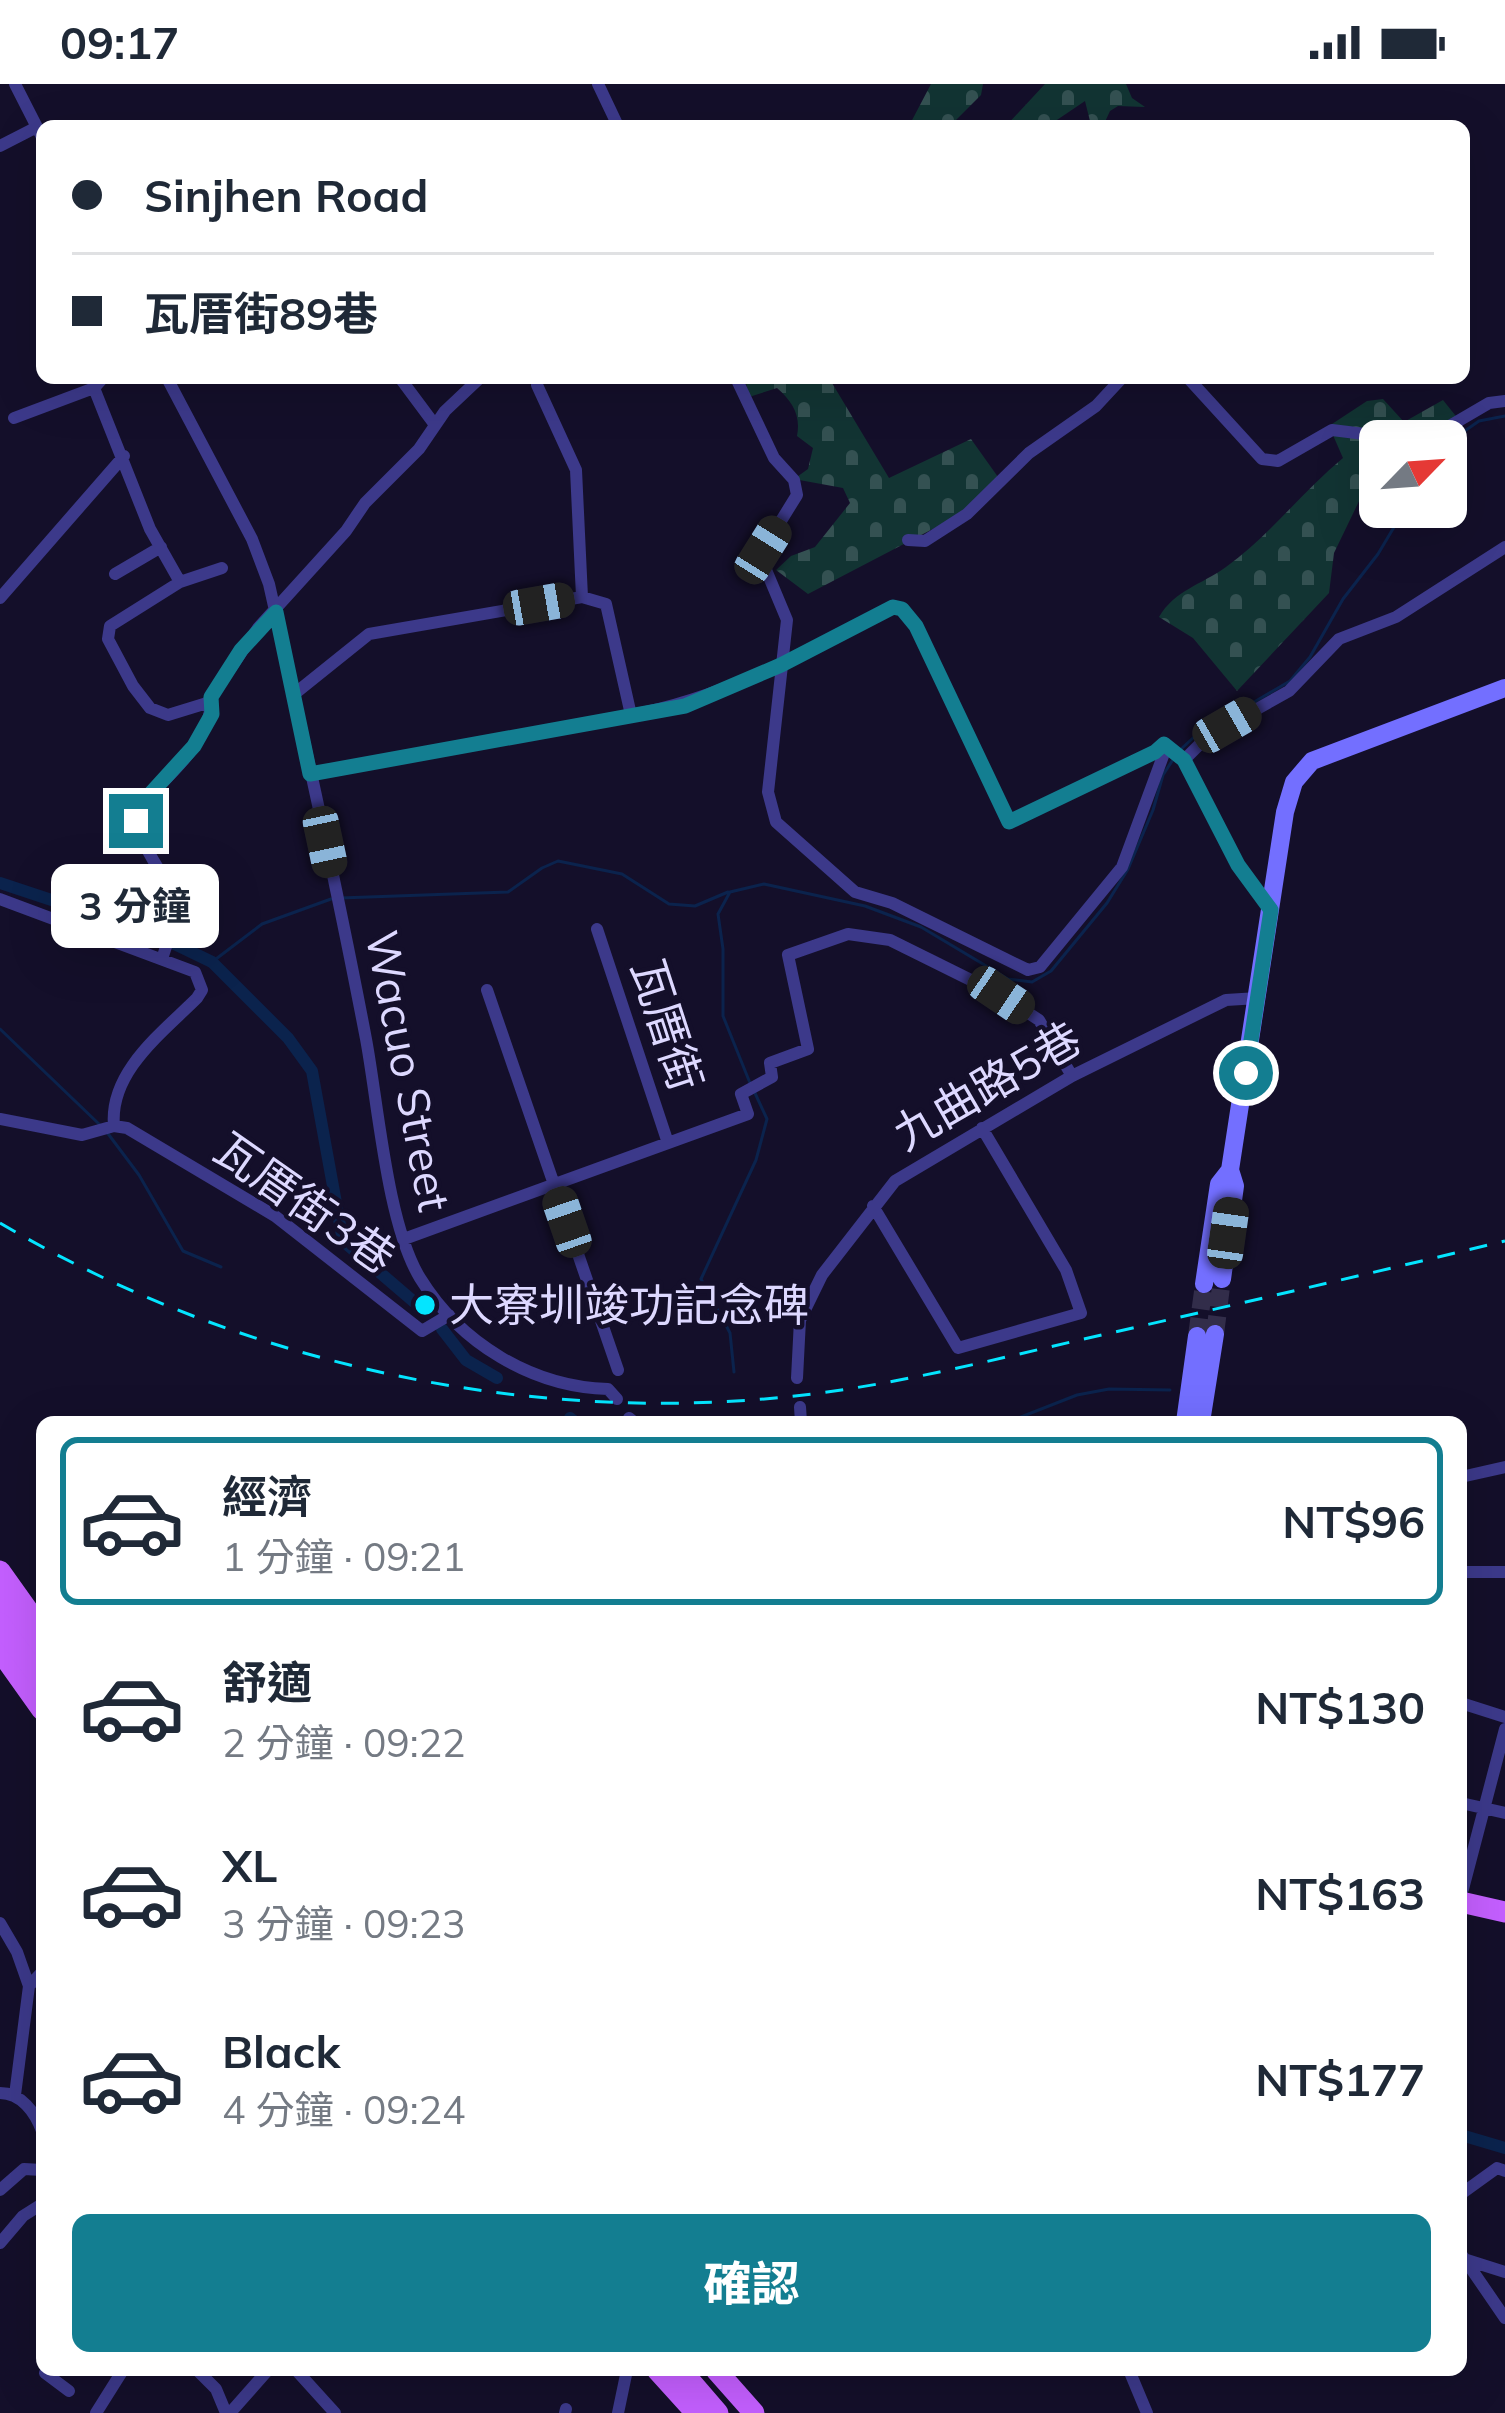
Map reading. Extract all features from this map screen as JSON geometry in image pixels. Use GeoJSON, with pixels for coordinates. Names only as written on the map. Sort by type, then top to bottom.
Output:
{"type":"FeatureCollection","features":[{"type":"Feature","properties":{"kind":"main road"},"geometry":{"type":"LineString","coordinates":[[0,1571],[36,1622]]}},
{"type":"Feature","properties":{"kind":"main road"},"geometry":{"type":"LineString","coordinates":[[0,1598],[36,1649]]}},
{"type":"Feature","properties":{"kind":"main road"},"geometry":{"type":"LineString","coordinates":[[0,1623],[36,1674]]}},
{"type":"Feature","properties":{"kind":"main road"},"geometry":{"type":"LineString","coordinates":[[2,1656],[36,1658]]}},
{"type":"Feature","properties":{"kind":"main road"},"geometry":{"type":"LineString","coordinates":[[2,1656],[36,1701]]}},
{"type":"Feature","properties":{"kind":"main road"},"geometry":{"type":"LineString","coordinates":[[1467,1894],[1505,1898]]}},
{"type":"Feature","properties":{"kind":"main road"},"geometry":{"type":"LineString","coordinates":[[1467,1895],[1505,1912]]}},
{"type":"Feature","properties":{"kind":"main road"},"geometry":{"type":"LineString","coordinates":[[662,2376],[689,2406]]}},
{"type":"Feature","properties":{"kind":"main road"},"geometry":{"type":"LineString","coordinates":[[686,2376],[718,2413]]}},
{"type":"Feature","properties":{"kind":"main road"},"geometry":{"type":"LineString","coordinates":[[706,2376],[739,2413]]}},
{"type":"Feature","properties":{"kind":"main road"},"geometry":{"type":"LineString","coordinates":[[721,2376],[754,2413]]}},
{"type":"Feature","properties":{"kind":"street"},"geometry":{"type":"LineString","coordinates":[[15,84],[36,124]]}},
{"type":"Feature","properties":{"kind":"street"},"geometry":{"type":"LineString","coordinates":[[598,84],[615,120]]}},
{"type":"Feature","properties":{"kind":"street"},"geometry":{"type":"LineString","coordinates":[[0,146],[36,133]]}},
{"type":"Feature","properties":{"kind":"street"},"geometry":{"type":"LineString","coordinates":[[14,418],[97,384]]}},
{"type":"Feature","properties":{"kind":"street"},"geometry":{"type":"LineString","coordinates":[[99,384],[150,529],[180,582]]}},
{"type":"Feature","properties":{"kind":"street","name":"Wacuo Street"},"geometry":{"type":"LineString","coordinates":[[170,384],[252,539],[276,612],[404,1239],[419,1276],[449,1315],[483,1346],[532,1375],[579,1388],[608,1389],[617,1399]]}},
{"type":"Feature","properties":{"kind":"street"},"geometry":{"type":"LineString","coordinates":[[404,384],[435,425]]}},
{"type":"Feature","properties":{"kind":"street"},"geometry":{"type":"LineString","coordinates":[[223,568],[180,582],[110,626],[108,639],[133,686],[158,713],[200,708],[211,697],[241,650],[365,503],[474,384]]}},
{"type":"Feature","properties":{"kind":"street"},"geometry":{"type":"LineString","coordinates":[[739,384],[774,458],[794,480],[797,495],[763,550],[764,565],[785,609],[768,792],[776,822],[855,892],[892,903],[1028,970],[1040,967],[1122,867],[1166,748]]}},
{"type":"Feature","properties":{"kind":"street"},"geometry":{"type":"LineString","coordinates":[[908,539],[925,541],[967,514],[1015,466],[1096,406],[1116,384]]}},
{"type":"Feature","properties":{"kind":"street"},"geometry":{"type":"LineString","coordinates":[[1193,384],[1262,459],[1278,461],[1332,430],[1359,433]]}},
{"type":"Feature","properties":{"kind":"street"},"geometry":{"type":"LineString","coordinates":[[537,385],[576,470],[582,597]]}},
{"type":"Feature","properties":{"kind":"street"},"geometry":{"type":"LineString","coordinates":[[1459,420],[1489,403],[1505,401]]}},
{"type":"Feature","properties":{"kind":"street"},"geometry":{"type":"LineString","coordinates":[[0,598],[124,456]]}},
{"type":"Feature","properties":{"kind":"street"},"geometry":{"type":"LineString","coordinates":[[116,574],[161,547]]}},
{"type":"Feature","properties":{"kind":"street"},"geometry":{"type":"LineString","coordinates":[[1184,760],[1207,737],[1289,691],[1339,639],[1396,617],[1505,547]]}},
{"type":"Feature","properties":{"kind":"street"},"geometry":{"type":"LineString","coordinates":[[293,695],[369,634],[582,597],[606,604],[625,716]]}},
{"type":"Feature","properties":{"kind":"street"},"geometry":{"type":"LineString","coordinates":[[310,774],[685,706],[781,665],[893,607],[902,609],[916,626],[1009,822],[1164,744],[1184,760],[1238,865],[1271,910]]}},
{"type":"Feature","properties":{"kind":"street"},"geometry":{"type":"LineString","coordinates":[[1213,1281],[1219,1184],[1230,1169],[1285,812],[1301,771],[1339,749],[1505,688]]}},
{"type":"Feature","properties":{"kind":"street"},"geometry":{"type":"LineString","coordinates":[[164,956],[179,918],[176,899],[136,821],[142,803],[194,746],[212,714],[211,697]]}},
{"type":"Feature","properties":{"kind":"street"},"geometry":{"type":"LineString","coordinates":[[0,899],[164,956],[196,972],[202,990],[142,1052],[112,1108],[111,1127],[91,1135],[0,1119]]}},
{"type":"Feature","properties":{"kind":"street","name":"瓦厝街"},"geometry":{"type":"LineString","coordinates":[[597,929],[668,1143]]}},
{"type":"Feature","properties":{"kind":"street","name":"瓦厝街"},"geometry":{"type":"LineString","coordinates":[[404,1239],[748,1114],[741,1094],[772,1078],[770,1063],[808,1049],[788,955],[848,934],[890,940],[1001,995],[1039,1020],[1072,1076]]}},
{"type":"Feature","properties":{"kind":"street"},"geometry":{"type":"LineString","coordinates":[[487,990],[618,1370]]}},
{"type":"Feature","properties":{"kind":"street","name":"九曲路5巷"},"geometry":{"type":"LineString","coordinates":[[797,1378],[800,1320],[822,1275],[873,1206],[912,1168],[1072,1076],[1226,1000],[1258,998]]}},
{"type":"Feature","properties":{"kind":"street","name":"瓦厝街3巷"},"geometry":{"type":"LineString","coordinates":[[111,1127],[127,1128],[274,1216],[422,1331],[449,1315]]}},
{"type":"Feature","properties":{"kind":"street"},"geometry":{"type":"LineString","coordinates":[[873,1206],[958,1348],[1081,1313],[1066,1270],[982,1127]]}},
{"type":"Feature","properties":{"kind":"street"},"geometry":{"type":"LineString","coordinates":[[1186,1416],[1206,1335],[1201,1416]]}},
{"type":"Feature","properties":{"kind":"street"},"geometry":{"type":"LineString","coordinates":[[1467,1476],[1505,1467]]}},
{"type":"Feature","properties":{"kind":"street"},"geometry":{"type":"LineString","coordinates":[[1467,1572],[1505,1571]]}},
{"type":"Feature","properties":{"kind":"street"},"geometry":{"type":"LineString","coordinates":[[1467,1705],[1505,1717]]}},
{"type":"Feature","properties":{"kind":"street"},"geometry":{"type":"LineString","coordinates":[[1467,1874],[1505,1729]]}},
{"type":"Feature","properties":{"kind":"street"},"geometry":{"type":"LineString","coordinates":[[1467,1804],[1505,1813]]}},
{"type":"Feature","properties":{"kind":"street"},"geometry":{"type":"LineString","coordinates":[[0,1923],[17,1952],[28,1986],[8,2094],[36,2120]]}},
{"type":"Feature","properties":{"kind":"street"},"geometry":{"type":"LineString","coordinates":[[28,1986],[36,1978]]}},
{"type":"Feature","properties":{"kind":"street"},"geometry":{"type":"LineString","coordinates":[[1467,2189],[1496,2168],[1505,2171]]}},
{"type":"Feature","properties":{"kind":"street"},"geometry":{"type":"LineString","coordinates":[[0,2190],[24,2170],[36,2170]]}},
{"type":"Feature","properties":{"kind":"street"},"geometry":{"type":"LineString","coordinates":[[0,2242],[36,2208]]}},
{"type":"Feature","properties":{"kind":"street"},"geometry":{"type":"LineString","coordinates":[[1467,2258],[1505,2272]]}},
{"type":"Feature","properties":{"kind":"street"},"geometry":{"type":"LineString","coordinates":[[1467,2263],[1505,2318]]}},
{"type":"Feature","properties":{"kind":"street"},"geometry":{"type":"LineString","coordinates":[[49,2376],[69,2391]]}},
{"type":"Feature","properties":{"kind":"street"},"geometry":{"type":"LineString","coordinates":[[96,2413],[119,2376]]}},
{"type":"Feature","properties":{"kind":"street"},"geometry":{"type":"LineString","coordinates":[[203,2376],[228,2413],[262,2376]]}},
{"type":"Feature","properties":{"kind":"street"},"geometry":{"type":"LineString","coordinates":[[301,2376],[335,2413]]}},
{"type":"Feature","properties":{"kind":"street"},"geometry":{"type":"LineString","coordinates":[[618,2413],[626,2376]]}},
{"type":"Feature","properties":{"kind":"street"},"geometry":{"type":"LineString","coordinates":[[1132,2376],[1147,2413]]}},
{"type":"Feature","properties":{"kind":"green space"},"geometry":{"type":"Polygon","coordinates":[[[931,84],[983,84],[981,95],[956,120],[912,120],[931,84]]]}},
{"type":"Feature","properties":{"kind":"green space"},"geometry":{"type":"Polygon","coordinates":[[[1045,84],[1126,84],[1132,98],[1145,107],[1118,106],[1106,120],[1090,120],[1085,101],[1057,120],[1012,120],[1045,84]]]}},
{"type":"Feature","properties":{"kind":"green space"},"geometry":{"type":"Polygon","coordinates":[[[746,384],[833,384],[889,478],[971,439],[998,477],[971,509],[808,594],[776,570],[791,556],[815,547],[850,503],[843,488],[794,479],[808,469],[813,448],[797,436],[795,410],[777,388],[749,397],[746,384]]]}},
{"type":"Feature","properties":{"kind":"green space"},"geometry":{"type":"Polygon","coordinates":[[[1383,399],[1402,420],[1359,420],[1359,501],[1334,553],[1329,593],[1237,691],[1193,638],[1159,617],[1181,594],[1242,555],[1343,458],[1329,426],[1367,401],[1383,399]]]}},
{"type":"Feature","properties":{"kind":"green space"},"geometry":{"type":"Polygon","coordinates":[[[1443,400],[1459,420],[1408,420],[1443,400]]]}},
{"type":"Feature","properties":{"kind":"waterway"},"geometry":{"type":"LineString","coordinates":[[1467,429],[1479,421],[1505,416]]}},
{"type":"Feature","properties":{"kind":"waterway"},"geometry":{"type":"LineString","coordinates":[[1180,750],[1290,681],[1393,528]]}},
{"type":"Feature","properties":{"kind":"waterway"},"geometry":{"type":"LineString","coordinates":[[750,1083],[723,1016],[718,914],[730,892],[764,884],[865,906],[921,927],[1008,979],[1032,982],[1051,971],[1107,903],[1128,869],[1163,775],[1174,758]]}},
{"type":"Feature","properties":{"kind":"waterway"},"geometry":{"type":"LineString","coordinates":[[340,898],[508,892],[558,861],[622,874],[669,904],[695,906],[728,892]]}},
{"type":"Feature","properties":{"kind":"waterway"},"geometry":{"type":"LineString","coordinates":[[0,883],[154,934],[212,962],[288,1038],[312,1071],[343,1241],[427,1313]]}},
{"type":"Feature","properties":{"kind":"waterway"},"geometry":{"type":"LineString","coordinates":[[212,962],[262,924],[331,899]]}},
{"type":"Feature","properties":{"kind":"waterway"},"geometry":{"type":"LineString","coordinates":[[0,1029],[99,1124]]}},
{"type":"Feature","properties":{"kind":"waterway"},"geometry":{"type":"LineString","coordinates":[[734,1372],[730,1333],[701,1279],[756,1160],[767,1119],[754,1091]]}},
{"type":"Feature","properties":{"kind":"waterway"},"geometry":{"type":"LineString","coordinates":[[106,1131],[139,1175],[183,1251],[221,1267]]}},
{"type":"Feature","properties":{"kind":"waterway"},"geometry":{"type":"LineString","coordinates":[[442,1329],[466,1360],[497,1378]]}},
{"type":"Feature","properties":{"kind":"waterway"},"geometry":{"type":"LineString","coordinates":[[1023,1416],[1077,1395],[1109,1389],[1170,1390]]}},
{"type":"Feature","properties":{"kind":"waterway"},"geometry":{"type":"LineString","coordinates":[[1467,2137],[1505,2148]]}},
{"type":"Feature","properties":{"kind":"tunnel"},"geometry":{"type":"LineString","coordinates":[[1215,1334],[1222,1279]]}},
{"type":"Feature","properties":{"kind":"tunnel"},"geometry":{"type":"LineString","coordinates":[[1197,1336],[1204,1284]]}},
{"type":"Feature","properties":{"kind":"railway"},"geometry":{"type":"LineString","coordinates":[[0,1223],[90,1272],[185,1313],[283,1347],[384,1373],[486,1391],[589,1401],[692,1403],[795,1396],[899,1380],[1505,1241]]}},
{"type":"Feature","properties":{"kind":"place","name":"大寮圳竣功記念碑"},"geometry":{"type":"Point","coordinates":[425,1305]}},
{"type":"Feature","properties":{"kind":"route"},"geometry":{"type":"LineString","coordinates":[[136,821],[142,803],[194,746],[212,714],[211,697],[241,650],[276,612],[310,774],[685,706],[781,665],[893,607],[902,609],[916,626],[1009,822],[1164,744],[1184,760],[1238,865],[1271,910],[1246,1073]]}}]}
